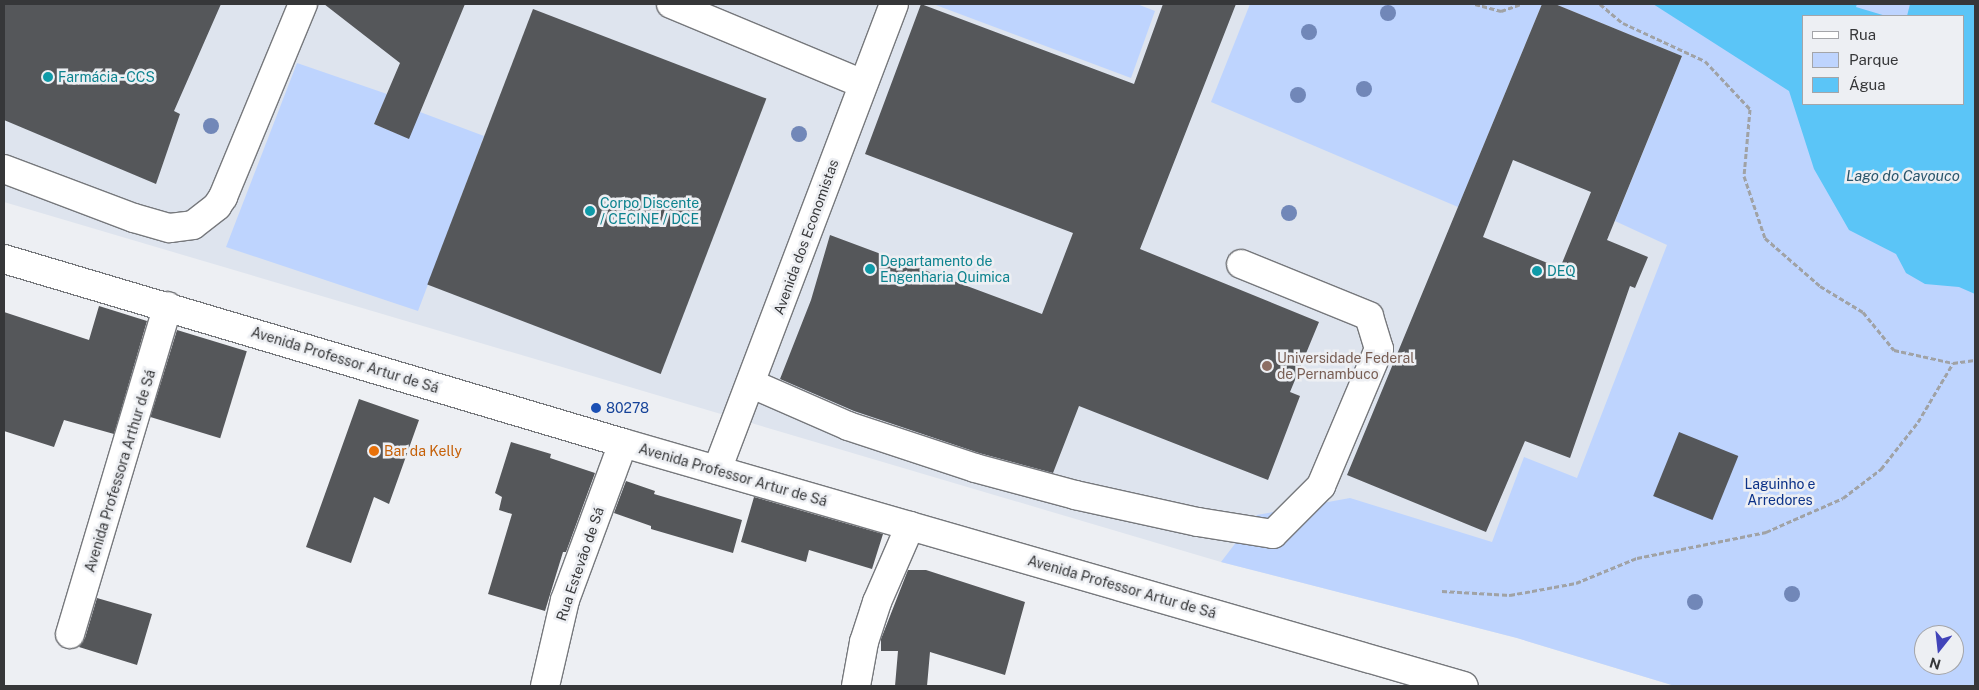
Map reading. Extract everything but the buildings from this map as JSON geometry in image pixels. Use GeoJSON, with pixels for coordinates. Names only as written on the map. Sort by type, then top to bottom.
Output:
{"type":"FeatureCollection","features":[{"type":"Feature","properties":{"kind":"street"},"geometry":{"type":"LineString","coordinates":[[4,169],[134,218],[170,228],[193,225],[217,206],[223,197],[303,4]]}},
{"type":"Feature","properties":{"kind":"street"},"geometry":{"type":"LineString","coordinates":[[671,4],[863,84]]}},
{"type":"Feature","properties":{"kind":"street","name":"Avenida dos Economistas"},"geometry":{"type":"LineString","coordinates":[[717,470],[752,384],[894,4]]}},
{"type":"Feature","properties":{"kind":"street","name":"Avenida Professor Artur de Sá"},"geometry":{"type":"LineString","coordinates":[[4,259],[168,306],[623,443],[1453,685]]}},
{"type":"Feature","properties":{"kind":"street"},"geometry":{"type":"LineString","coordinates":[[752,384],[848,426],[975,468],[1094,499],[1273,534],[1321,486],[1379,350],[1369,316],[1240,264]]}},
{"type":"Feature","properties":{"kind":"street","name":"Avenida Professora Arthur de Sá"},"geometry":{"type":"LineString","coordinates":[[70,634],[168,306]]}},
{"type":"Feature","properties":{"kind":"street","name":"Rua Estevão de Sá"},"geometry":{"type":"LineString","coordinates":[[545,686],[565,600],[623,443]]}},
{"type":"Feature","properties":{"kind":"street"},"geometry":{"type":"LineString","coordinates":[[856,686],[864,642],[877,602],[910,526]]}},
{"type":"Feature","properties":{"kind":"path"},"geometry":{"type":"LineString","coordinates":[[1475,4],[1501,11],[1520,4]]}},
{"type":"Feature","properties":{"kind":"path"},"geometry":{"type":"LineString","coordinates":[[1600,4],[1623,23],[1705,61],[1750,109],[1744,176],[1765,238],[1820,286],[1863,312],[1894,350],[1954,364],[1975,360]]}},
{"type":"Feature","properties":{"kind":"path"},"geometry":{"type":"LineString","coordinates":[[1442,590],[1510,595],[1576,583],[1637,558],[1766,532],[1843,498],[1881,469],[1918,422],[1954,364]]}},
{"type":"Feature","properties":{"kind":"shaded area","name":"Universidade Federal de Pernambuco"},"geometry":{"type":"Polygon","coordinates":[[[4,4],[1975,4],[1975,686],[1675,686],[1517,638],[1221,562],[4,202],[4,4]]]}},
{"type":"Feature","properties":{"kind":"green space"},"geometry":{"type":"Polygon","coordinates":[[[933,4],[1137,4],[1155,11],[1131,78],[933,4]]]}},
{"type":"Feature","properties":{"kind":"green space"},"geometry":{"type":"Polygon","coordinates":[[[1250,4],[1542,4],[1458,207],[1211,102],[1250,4]]]}},
{"type":"Feature","properties":{"kind":"green space","name":"Laguinho e Arredores"},"geometry":{"type":"Polygon","coordinates":[[[1555,4],[1975,4],[1975,686],[1675,686],[1517,638],[1221,562],[1257,515],[1350,498],[1492,542],[1524,457],[1577,478],[1667,245],[1615,221],[1682,56],[1555,4]]]}},
{"type":"Feature","properties":{"kind":"green space"},"geometry":{"type":"Polygon","coordinates":[[[297,63],[387,94],[374,124],[408,138],[420,112],[484,136],[418,311],[226,247],[297,63]]]}},
{"type":"Feature","properties":{"kind":"water","name":"Lago do Cavouco"},"geometry":{"type":"Polygon","coordinates":[[[1653,4],[1857,4],[1856,7],[1883,15],[1802,15],[1802,105],[1964,105],[1964,15],[1907,15],[1910,4],[1975,4],[1975,294],[1959,287],[1925,284],[1906,273],[1896,254],[1849,230],[1814,169],[1789,91],[1653,4]]]}},
{"type":"Feature","properties":{"kind":"place","name":"Farmácia - CCS"},"geometry":{"type":"Point","coordinates":[48,77]}},
{"type":"Feature","properties":{"kind":"place","name":"Corpo Discente / CECINE / DCE"},"geometry":{"type":"Point","coordinates":[590,211]}},
{"type":"Feature","properties":{"kind":"place","name":"Departamento de Engenharia Quimica"},"geometry":{"type":"Point","coordinates":[870,269]}},
{"type":"Feature","properties":{"kind":"place","name":"DEQ"},"geometry":{"type":"Point","coordinates":[1537,271]}},
{"type":"Feature","properties":{"kind":"place","name":"Universidade Federal de Pernambuco"},"geometry":{"type":"Point","coordinates":[1267,366]}},
{"type":"Feature","properties":{"kind":"place","name":"80278"},"geometry":{"type":"Point","coordinates":[596,408]}},
{"type":"Feature","properties":{"kind":"place","name":"Bar da Kelly"},"geometry":{"type":"Point","coordinates":[374,451]}}]}
